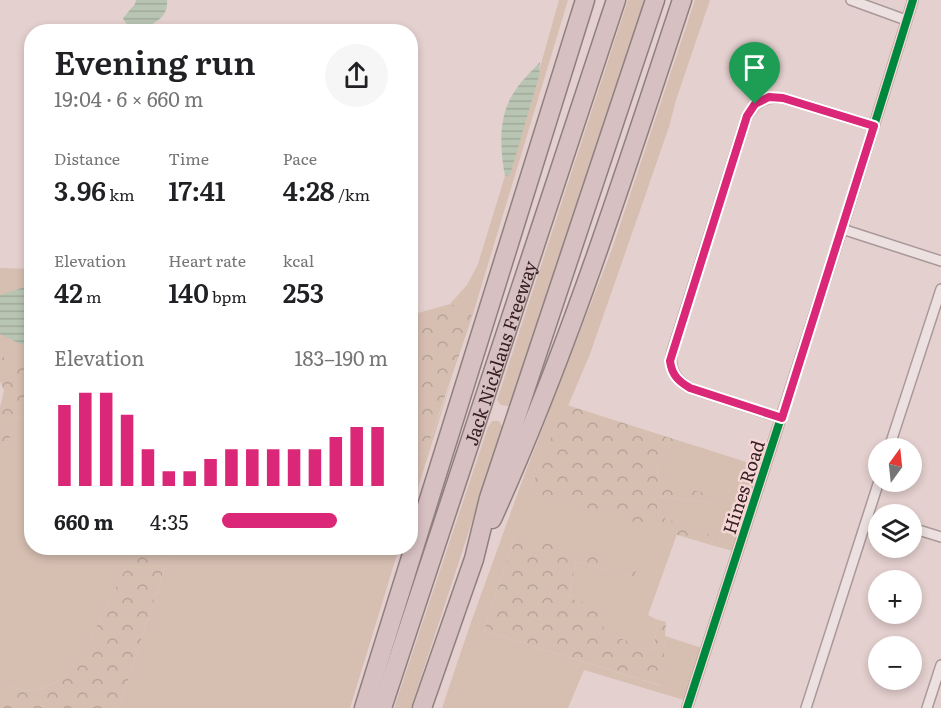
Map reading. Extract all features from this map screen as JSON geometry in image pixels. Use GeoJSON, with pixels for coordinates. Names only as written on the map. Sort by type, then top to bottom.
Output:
{"type":"FeatureCollection","features":[{"type":"Feature","properties":{"kind":"highway"},"geometry":{"type":"LineString","coordinates":[[418,533],[585,0]]}},
{"type":"Feature","properties":{"kind":"highway","name":"Jack Nicklaus Freeway"},"geometry":{"type":"LineString","coordinates":[[382,708],[616,0]]}},
{"type":"Feature","properties":{"kind":"highway","name":"Jack Nicklaus Freeway"},"geometry":{"type":"LineString","coordinates":[[422,708],[474,559],[492,488],[655,0]]}},
{"type":"Feature","properties":{"kind":"highway"},"geometry":{"type":"LineString","coordinates":[[474,559],[527,441],[589,279],[682,0]]}},
{"type":"Feature","properties":{"kind":"highway"},"geometry":{"type":"LineString","coordinates":[[363,708],[411,555]]}},
{"type":"Feature","properties":{"kind":"street"},"geometry":{"type":"LineString","coordinates":[[851,0],[906,20]]}},
{"type":"Feature","properties":{"kind":"street","name":"Hines Road"},"geometry":{"type":"LineString","coordinates":[[687,708],[782,418],[913,0]]}},
{"type":"Feature","properties":{"kind":"street"},"geometry":{"type":"LineString","coordinates":[[782,418],[690,388],[679,381],[672,370],[672,352],[747,116],[755,104],[769,97],[783,98],[874,126]]}},
{"type":"Feature","properties":{"kind":"street"},"geometry":{"type":"LineString","coordinates":[[842,229],[941,261]]}},
{"type":"Feature","properties":{"kind":"street"},"geometry":{"type":"LineString","coordinates":[[892,438],[941,289]]}},
{"type":"Feature","properties":{"kind":"street"},"geometry":{"type":"LineString","coordinates":[[806,708],[868,514]]}},
{"type":"Feature","properties":{"kind":"street"},"geometry":{"type":"LineString","coordinates":[[922,531],[941,537]]}},
{"type":"Feature","properties":{"kind":"street"},"geometry":{"type":"LineString","coordinates":[[927,708],[941,665]]}},
{"type":"Feature","properties":{"kind":"green space"},"geometry":{"type":"Polygon","coordinates":[[[559,0],[568,0],[472,317],[470,311],[450,304],[467,285],[478,264],[505,176],[510,174],[559,0]]]}},
{"type":"Feature","properties":{"kind":"green space"},"geometry":{"type":"Polygon","coordinates":[[[628,0],[645,0],[513,400],[508,406],[501,405],[497,400],[628,0]]]}},
{"type":"Feature","properties":{"kind":"green space"},"geometry":{"type":"Polygon","coordinates":[[[695,0],[710,0],[669,127],[590,354],[568,406],[564,405],[530,491],[677,534],[648,615],[658,620],[653,652],[603,631],[607,611],[569,599],[576,562],[634,577],[516,534],[484,631],[661,686],[665,636],[702,648],[684,700],[584,670],[568,708],[442,708],[521,484],[612,249],[695,0]]]}},
{"type":"Feature","properties":{"kind":"green space"},"geometry":{"type":"Polygon","coordinates":[[[0,268],[24,269],[24,365],[0,356],[0,268]]]}},
{"type":"Feature","properties":{"kind":"green space"},"geometry":{"type":"Polygon","coordinates":[[[450,304],[470,311],[472,317],[426,452],[419,456],[418,456],[418,313],[450,304]]]}},
{"type":"Feature","properties":{"kind":"green space"},"geometry":{"type":"Polygon","coordinates":[[[0,356],[24,364],[24,417],[18,418],[7,444],[3,446],[0,445],[0,407],[4,391],[0,381],[0,356]]]}},
{"type":"Feature","properties":{"kind":"green space"},"geometry":{"type":"Polygon","coordinates":[[[452,379],[418,488],[418,456],[426,452],[452,379]]]}},
{"type":"Feature","properties":{"kind":"green space"},"geometry":{"type":"Polygon","coordinates":[[[564,404],[680,441],[661,455],[658,479],[713,496],[711,503],[659,496],[657,505],[659,516],[713,536],[711,545],[530,491],[564,404]]]}},
{"type":"Feature","properties":{"kind":"green space"},"geometry":{"type":"Polygon","coordinates":[[[24,417],[24,555],[132,555],[84,651],[62,679],[44,688],[27,691],[0,684],[0,445],[7,444],[18,418],[24,417]]]}},
{"type":"Feature","properties":{"kind":"green space"},"geometry":{"type":"Polygon","coordinates":[[[492,421],[499,421],[503,427],[411,708],[394,708],[488,427],[492,421]]]}},
{"type":"Feature","properties":{"kind":"green space"},"geometry":{"type":"Polygon","coordinates":[[[680,441],[759,466],[733,551],[711,545],[713,536],[659,516],[657,505],[659,496],[711,503],[658,479],[661,455],[680,441]]]}},
{"type":"Feature","properties":{"kind":"green space"},"geometry":{"type":"Polygon","coordinates":[[[516,534],[637,569],[634,577],[576,562],[569,598],[608,611],[603,631],[653,652],[658,620],[666,622],[662,686],[484,631],[516,534]]]}},
{"type":"Feature","properties":{"kind":"green space"},"geometry":{"type":"Polygon","coordinates":[[[132,555],[169,555],[119,708],[0,708],[0,684],[27,691],[44,688],[62,679],[84,651],[132,555]]]}},
{"type":"Feature","properties":{"kind":"green space"},"geometry":{"type":"Polygon","coordinates":[[[169,555],[397,555],[350,708],[119,708],[169,555]]]}},
{"type":"Feature","properties":{"kind":"shaded area"},"geometry":{"type":"Polygon","coordinates":[[[136,0],[167,0],[162,16],[152,24],[127,24],[123,18],[136,0]]]}},
{"type":"Feature","properties":{"kind":"shaded area"},"geometry":{"type":"Polygon","coordinates":[[[540,62],[539,76],[510,175],[505,176],[501,145],[508,103],[522,81],[540,62]]]}},
{"type":"Feature","properties":{"kind":"shaded area"},"geometry":{"type":"Polygon","coordinates":[[[24,288],[24,346],[0,334],[0,295],[24,288]]]}},
{"type":"Feature","properties":{"kind":"cycle path"},"geometry":{"type":"LineString","coordinates":[[687,708],[842,229],[913,0]]}},
{"type":"Feature","properties":{"kind":"cycle path"},"geometry":{"type":"LineString","coordinates":[[781,418],[690,388],[680,381],[671,364],[672,352],[747,116],[762,101],[783,98],[874,126]]}},
{"type":"Feature","properties":{"kind":"route"},"geometry":{"type":"LineString","coordinates":[[769,97],[783,98],[874,126],[782,418],[690,388],[679,381],[672,370],[670,361],[747,116],[755,104],[769,97]]}}]}
